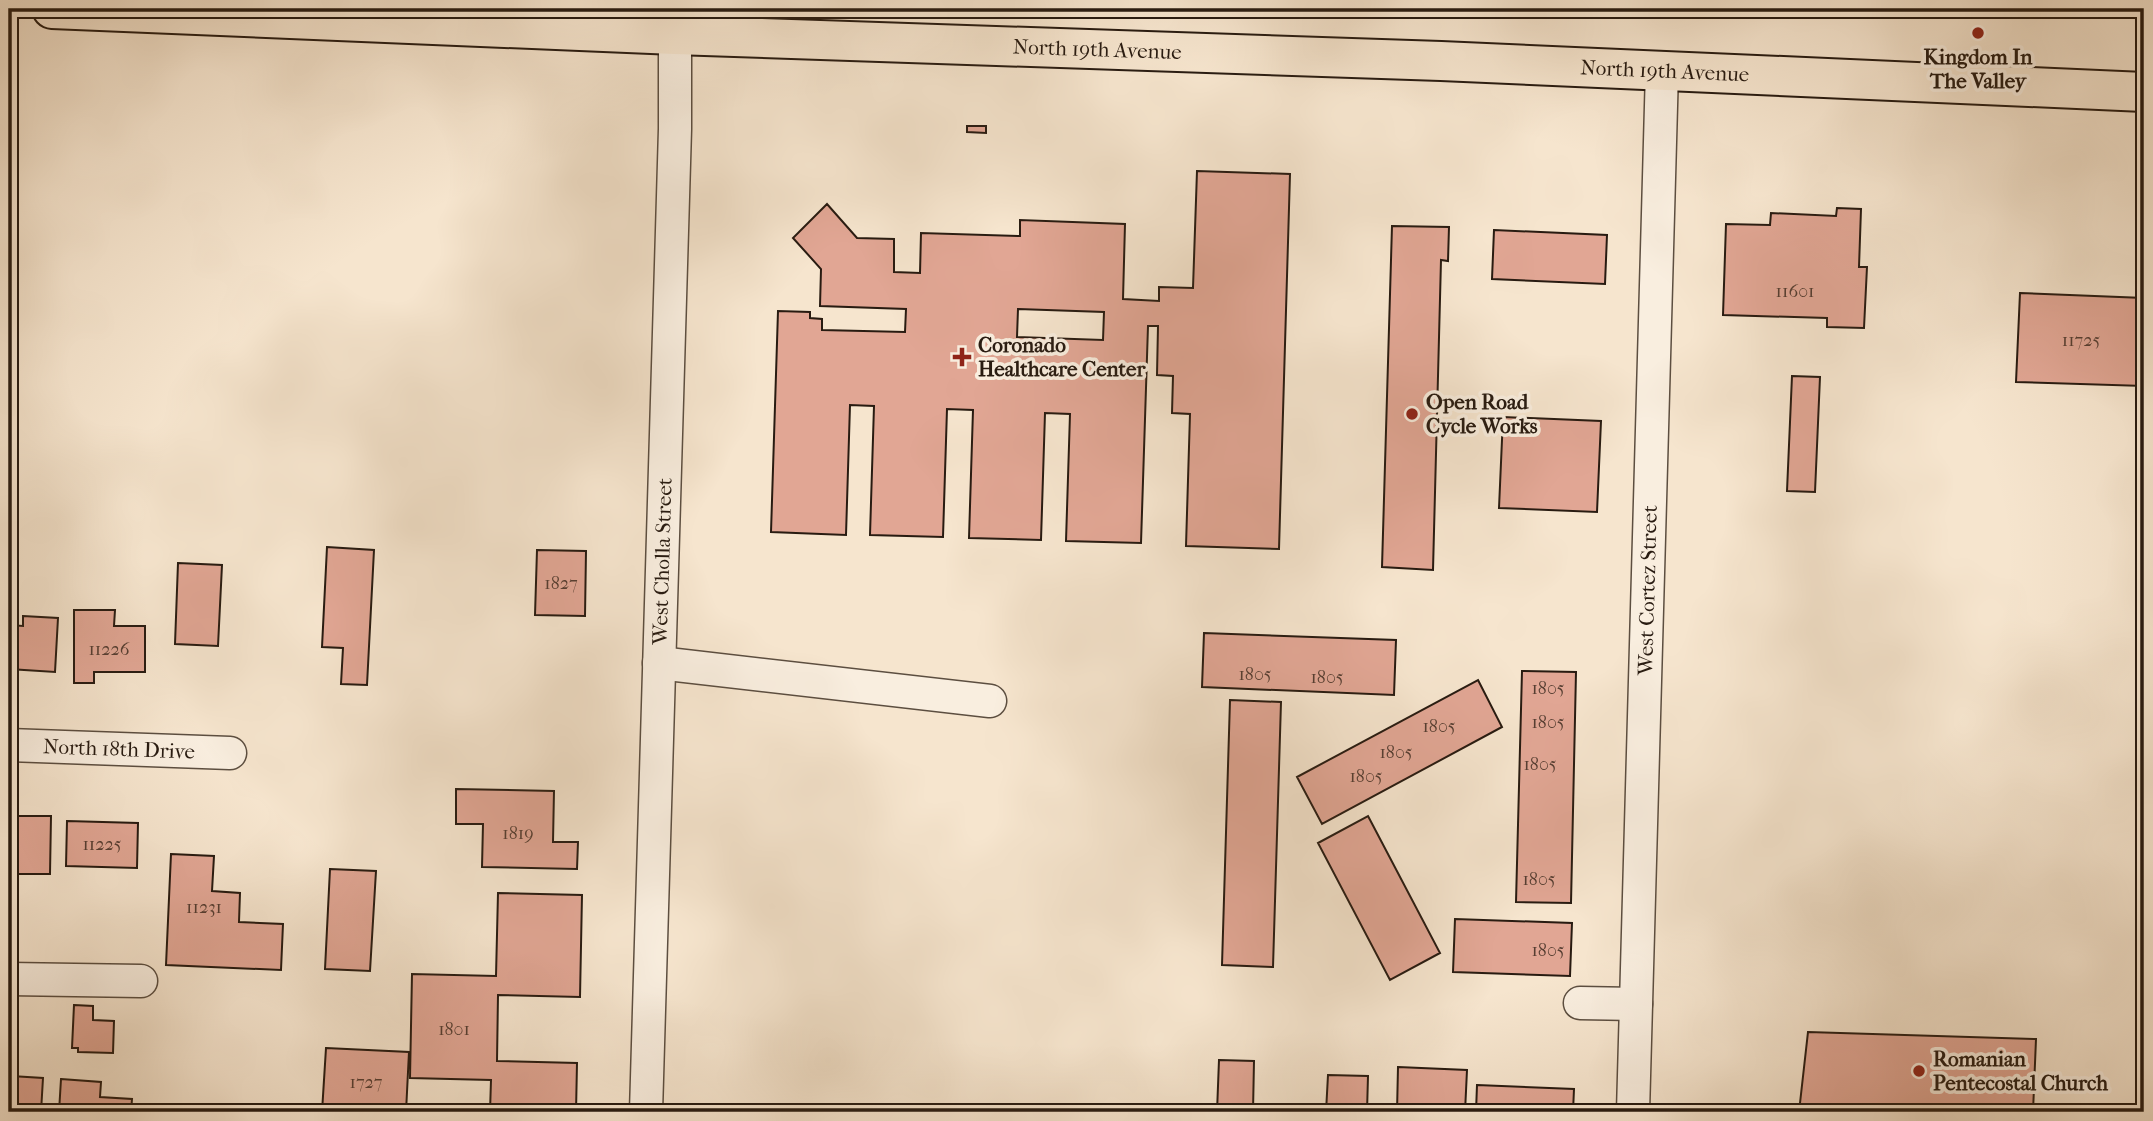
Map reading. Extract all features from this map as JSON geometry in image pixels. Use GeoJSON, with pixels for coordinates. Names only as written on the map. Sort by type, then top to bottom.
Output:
{"type":"FeatureCollection","features":[{"type":"Feature","properties":{"kind":"main road","name":"North 19th Avenue"},"geometry":{"type":"LineString","coordinates":[[52,9],[675,22],[2144,92]]}},
{"type":"Feature","properties":{"kind":"street","name":"West Cholla Street"},"geometry":{"type":"LineString","coordinates":[[646,1112],[675,129],[675,22]]}},
{"type":"Feature","properties":{"kind":"street","name":"West Cortez Street"},"geometry":{"type":"LineString","coordinates":[[1633,1112],[1662,70]]}},
{"type":"Feature","properties":{"kind":"street"},"geometry":{"type":"LineString","coordinates":[[659,663],[990,701]]}},
{"type":"Feature","properties":{"kind":"street","name":"North 18th Drive"},"geometry":{"type":"LineString","coordinates":[[9,745],[230,753]]}},
{"type":"Feature","properties":{"kind":"street"},"geometry":{"type":"LineString","coordinates":[[9,979],[141,981]]}},
{"type":"Feature","properties":{"kind":"street"},"geometry":{"type":"LineString","coordinates":[[1580,1003],[1636,1004]]}},
{"type":"Feature","properties":{"kind":"building"},"geometry":{"type":"Polygon","coordinates":[[[967,126],[986,126],[986,133],[967,132],[967,126]]]}},
{"type":"Feature","properties":{"kind":"building","name":"Coronado Healthcare Center"},"geometry":{"type":"Polygon","coordinates":[[[1197,171],[1290,174],[1279,549],[1186,546],[1190,414],[1172,413],[1173,376],[1157,375],[1158,326],[1148,326],[1141,543],[1066,541],[1070,414],[1045,413],[1041,540],[969,538],[973,410],[947,409],[943,537],[870,535],[874,406],[850,405],[846,535],[771,532],[778,311],[810,312],[810,318],[822,319],[822,330],[905,332],[906,309],[820,306],[821,269],[793,238],[827,204],[857,238],[894,239],[894,272],[920,273],[921,233],[1020,236],[1020,220],[1125,224],[1123,299],[1159,301],[1159,287],[1193,288],[1197,171]],[[1018,309],[1017,337],[1103,340],[1104,312],[1018,309]]]}},
{"type":"Feature","properties":{"kind":"building"},"geometry":{"type":"Polygon","coordinates":[[[1837,208],[1861,209],[1859,267],[1867,267],[1864,328],[1827,327],[1827,318],[1723,315],[1726,224],[1770,225],[1771,213],[1836,216],[1837,208]]]}},
{"type":"Feature","properties":{"kind":"building","name":"Open Road Cycle Works"},"geometry":{"type":"Polygon","coordinates":[[[1392,226],[1449,227],[1448,261],[1441,260],[1433,570],[1382,567],[1392,226]]]}},
{"type":"Feature","properties":{"kind":"building"},"geometry":{"type":"Polygon","coordinates":[[[1494,230],[1607,235],[1605,284],[1492,279],[1494,230]]]}},
{"type":"Feature","properties":{"kind":"building"},"geometry":{"type":"Polygon","coordinates":[[[2020,293],[2144,298],[2144,386],[2016,382],[2020,293]]]}},
{"type":"Feature","properties":{"kind":"building"},"geometry":{"type":"Polygon","coordinates":[[[1792,376],[1820,377],[1815,492],[1787,491],[1792,376]]]}},
{"type":"Feature","properties":{"kind":"building"},"geometry":{"type":"Polygon","coordinates":[[[1503,417],[1601,421],[1597,512],[1499,508],[1503,417]]]}},
{"type":"Feature","properties":{"kind":"building"},"geometry":{"type":"Polygon","coordinates":[[[327,547],[374,550],[367,685],[341,684],[343,648],[322,647],[327,547]]]}},
{"type":"Feature","properties":{"kind":"building"},"geometry":{"type":"Polygon","coordinates":[[[537,550],[586,551],[585,616],[535,615],[537,550]]]}},
{"type":"Feature","properties":{"kind":"building"},"geometry":{"type":"Polygon","coordinates":[[[178,563],[222,565],[218,646],[175,644],[178,563]]]}},
{"type":"Feature","properties":{"kind":"building"},"geometry":{"type":"Polygon","coordinates":[[[74,610],[115,610],[114,626],[145,626],[145,672],[94,672],[94,683],[74,683],[74,610]]]}},
{"type":"Feature","properties":{"kind":"building"},"geometry":{"type":"Polygon","coordinates":[[[23,616],[58,618],[55,672],[9,669],[9,625],[23,626],[23,616]]]}},
{"type":"Feature","properties":{"kind":"building"},"geometry":{"type":"Polygon","coordinates":[[[1204,633],[1396,640],[1394,695],[1202,687],[1204,633]]]}},
{"type":"Feature","properties":{"kind":"building"},"geometry":{"type":"Polygon","coordinates":[[[1522,671],[1576,672],[1571,903],[1516,902],[1522,671]]]}},
{"type":"Feature","properties":{"kind":"building"},"geometry":{"type":"Polygon","coordinates":[[[1478,680],[1502,727],[1322,824],[1297,777],[1478,680]]]}},
{"type":"Feature","properties":{"kind":"building"},"geometry":{"type":"Polygon","coordinates":[[[1230,700],[1281,702],[1273,967],[1222,965],[1230,700]]]}},
{"type":"Feature","properties":{"kind":"building"},"geometry":{"type":"Polygon","coordinates":[[[456,789],[554,791],[553,842],[578,842],[577,869],[482,867],[483,824],[456,824],[456,789]]]}},
{"type":"Feature","properties":{"kind":"building"},"geometry":{"type":"Polygon","coordinates":[[[9,816],[51,816],[50,874],[18,874],[18,862],[9,862],[9,816]]]}},
{"type":"Feature","properties":{"kind":"building"},"geometry":{"type":"Polygon","coordinates":[[[1368,816],[1440,953],[1390,980],[1318,843],[1368,816]]]}},
{"type":"Feature","properties":{"kind":"building"},"geometry":{"type":"Polygon","coordinates":[[[67,821],[138,823],[137,868],[66,866],[67,821]]]}},
{"type":"Feature","properties":{"kind":"building"},"geometry":{"type":"Polygon","coordinates":[[[171,854],[214,856],[212,891],[240,893],[239,922],[283,924],[281,970],[166,965],[171,854]]]}},
{"type":"Feature","properties":{"kind":"building"},"geometry":{"type":"Polygon","coordinates":[[[330,869],[376,871],[370,971],[325,969],[330,869]]]}},
{"type":"Feature","properties":{"kind":"building"},"geometry":{"type":"Polygon","coordinates":[[[498,893],[582,895],[580,997],[498,995],[497,1061],[577,1063],[576,1112],[490,1112],[491,1080],[410,1078],[412,974],[496,976],[498,893]]]}},
{"type":"Feature","properties":{"kind":"building"},"geometry":{"type":"Polygon","coordinates":[[[1455,919],[1572,923],[1570,976],[1453,972],[1455,919]]]}},
{"type":"Feature","properties":{"kind":"building"},"geometry":{"type":"Polygon","coordinates":[[[74,1005],[93,1006],[93,1020],[114,1021],[113,1053],[78,1052],[78,1048],[72,1048],[74,1005]]]}},
{"type":"Feature","properties":{"kind":"building","name":"Romanian Pentecostal Church"},"geometry":{"type":"Polygon","coordinates":[[[1808,1032],[2036,1039],[2033,1112],[1799,1112],[1808,1032]]]}},
{"type":"Feature","properties":{"kind":"building"},"geometry":{"type":"Polygon","coordinates":[[[326,1048],[409,1052],[406,1112],[322,1112],[326,1048]]]}},
{"type":"Feature","properties":{"kind":"building"},"geometry":{"type":"Polygon","coordinates":[[[1219,1060],[1254,1061],[1253,1112],[1217,1112],[1219,1060]]]}},
{"type":"Feature","properties":{"kind":"building"},"geometry":{"type":"Polygon","coordinates":[[[1398,1067],[1467,1070],[1465,1112],[1397,1112],[1398,1067]]]}},
{"type":"Feature","properties":{"kind":"building"},"geometry":{"type":"Polygon","coordinates":[[[1328,1075],[1368,1076],[1367,1112],[1326,1112],[1328,1075]]]}},
{"type":"Feature","properties":{"kind":"building"},"geometry":{"type":"Polygon","coordinates":[[[11,1076],[43,1078],[41,1112],[9,1112],[11,1076]]]}},
{"type":"Feature","properties":{"kind":"building"},"geometry":{"type":"Polygon","coordinates":[[[61,1079],[101,1082],[100,1097],[132,1099],[131,1112],[59,1112],[61,1079]]]}},
{"type":"Feature","properties":{"kind":"building"},"geometry":{"type":"Polygon","coordinates":[[[1477,1085],[1574,1089],[1573,1112],[1476,1112],[1477,1085]]]}},
{"type":"Feature","properties":{"kind":"place","name":"Kingdom In The Valley"},"geometry":{"type":"Point","coordinates":[1978,33]}},
{"type":"Feature","properties":{"kind":"place","name":"Coronado Healthcare Center"},"geometry":{"type":"Point","coordinates":[962,357]}},
{"type":"Feature","properties":{"kind":"place","name":"Open Road Cycle Works"},"geometry":{"type":"Point","coordinates":[1412,414]}},
{"type":"Feature","properties":{"kind":"place","name":"Romanian Pentecostal Church"},"geometry":{"type":"Point","coordinates":[1919,1071]}}]}
